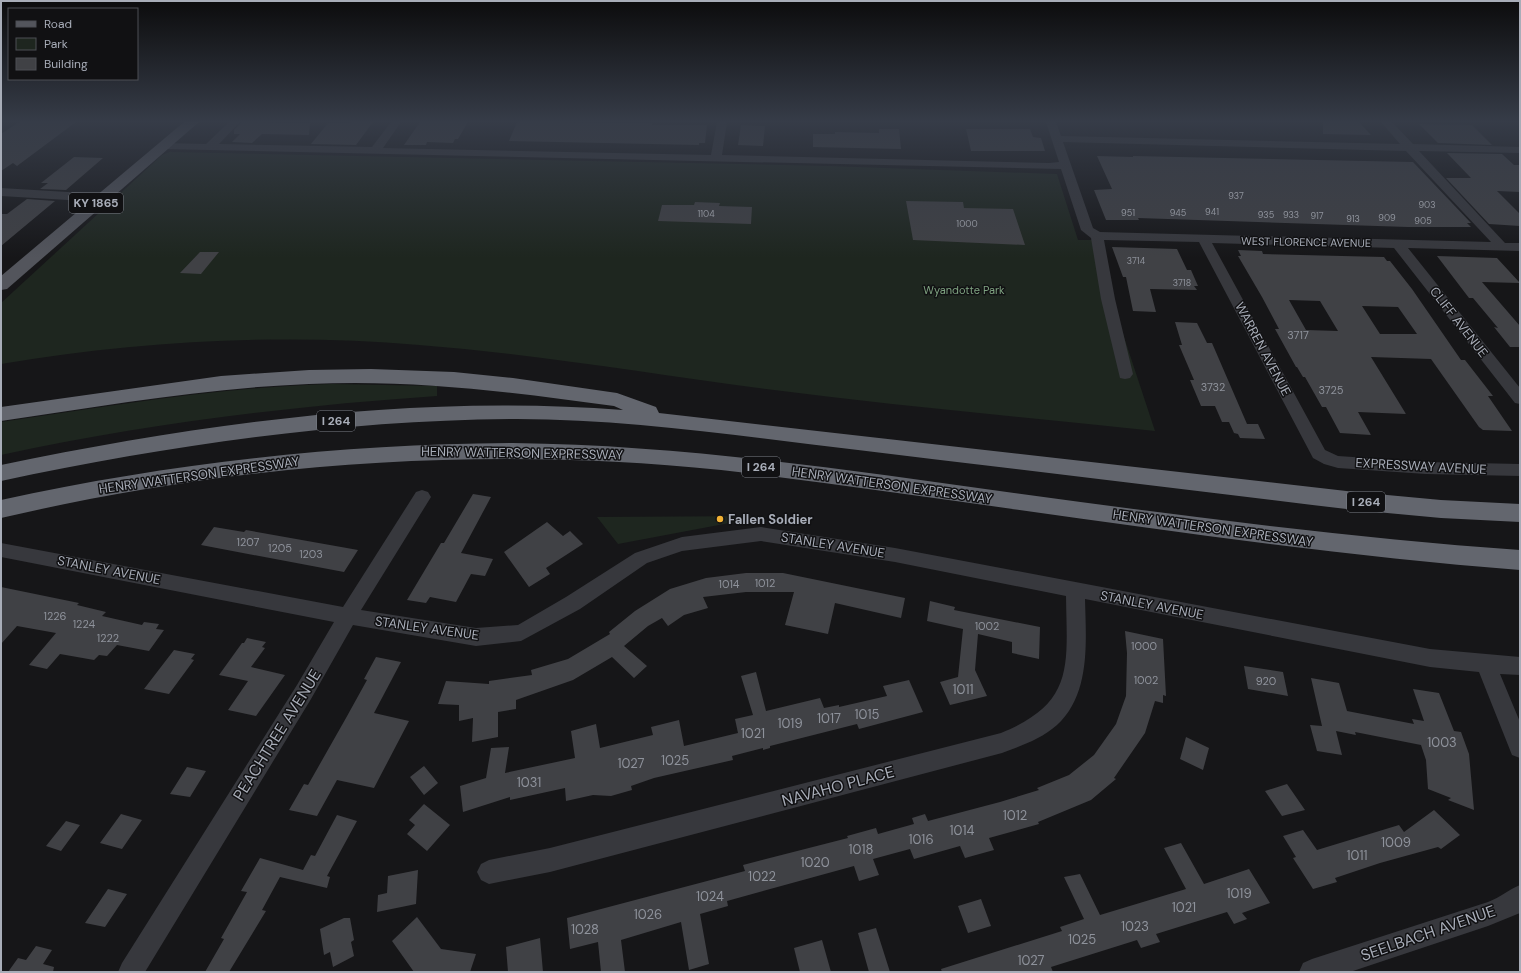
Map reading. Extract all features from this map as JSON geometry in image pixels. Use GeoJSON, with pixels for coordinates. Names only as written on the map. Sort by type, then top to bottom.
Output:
{"type":"FeatureCollection","features":[{"type":"Feature","properties":{"kind":"highway"},"geometry":{"type":"LineString","coordinates":[[1,414],[220,383],[308,377],[371,376],[480,382],[609,399],[674,421]]}},
{"type":"Feature","properties":{"kind":"highway","name":"I 264"},"geometry":{"type":"LineString","coordinates":[[1,473],[138,446],[278,426],[401,415],[561,413],[674,421],[1355,501],[1441,509],[1520,513]]}},
{"type":"Feature","properties":{"kind":"highway","name":"HENRY WATTERSON EXPRESSWAY"},"geometry":{"type":"LineString","coordinates":[[1,509],[176,476],[339,456],[413,451],[547,450],[613,453],[727,462],[1316,542],[1520,560]]}},
{"type":"Feature","properties":{"kind":"main road","name":"KY 1865"},"geometry":{"type":"LineString","coordinates":[[1,285],[138,167]]}},
{"type":"Feature","properties":{"kind":"street"},"geometry":{"type":"LineString","coordinates":[[1067,167],[1087,230],[1094,235],[1125,374]]}},
{"type":"Feature","properties":{"kind":"street"},"geometry":{"type":"LineString","coordinates":[[1429,167],[1501,246]]}},
{"type":"Feature","properties":{"kind":"street"},"geometry":{"type":"LineString","coordinates":[[1,192],[101,198]]}},
{"type":"Feature","properties":{"kind":"street","name":"WEST FLORENCE AVENUE"},"geometry":{"type":"LineString","coordinates":[[1094,235],[1520,247]]}},
{"type":"Feature","properties":{"kind":"street","name":"WARREN AVENUE"},"geometry":{"type":"LineString","coordinates":[[1204,239],[1319,454],[1323,457]]}},
{"type":"Feature","properties":{"kind":"street","name":"CLIFF AVENUE"},"geometry":{"type":"LineString","coordinates":[[1398,244],[1520,399]]}},
{"type":"Feature","properties":{"kind":"street","name":"EXPRESSWAY AVENUE"},"geometry":{"type":"LineString","coordinates":[[1323,457],[1338,462],[1426,468],[1520,470]]}},
{"type":"Feature","properties":{"kind":"street","name":"PEACHTREE AVENUE"},"geometry":{"type":"LineString","coordinates":[[131,972],[304,692],[348,616],[422,497]]}},
{"type":"Feature","properties":{"kind":"street","name":"STANLEY AVENUE"},"geometry":{"type":"LineString","coordinates":[[1,550],[401,626],[476,637],[521,633],[573,603],[642,558],[682,544],[761,534],[895,555],[1430,658],[1520,666]]}},
{"type":"Feature","properties":{"kind":"street","name":"NAVAHO PLACE"},"geometry":{"type":"LineString","coordinates":[[489,872],[550,860],[1002,743],[1024,736],[1050,719],[1070,691],[1074,676],[1075,657],[1075,590]]}},
{"type":"Feature","properties":{"kind":"street"},"geometry":{"type":"LineString","coordinates":[[1486,664],[1520,748]]}},
{"type":"Feature","properties":{"kind":"street","name":"SEELBACH AVENUE"},"geometry":{"type":"LineString","coordinates":[[1312,972],[1488,914],[1510,905],[1520,897]]}},
{"type":"Feature","properties":{"kind":"green space","name":"Wyandotte Park"},"geometry":{"type":"Polygon","coordinates":[[[149,167],[870,167],[1057,174],[1078,240],[1092,240],[1155,431],[815,395],[463,349],[367,341],[209,341],[105,350],[1,364],[1,303],[149,167]]]}},
{"type":"Feature","properties":{"kind":"green space"},"geometry":{"type":"Polygon","coordinates":[[[332,384],[437,386],[437,396],[327,405],[163,425],[1,455],[1,422],[207,393],[332,384]]]}},
{"type":"Feature","properties":{"kind":"green space"},"geometry":{"type":"Polygon","coordinates":[[[767,516],[618,544],[597,517],[767,516]]]}},
{"type":"Feature","properties":{"kind":"building"},"geometry":{"type":"Polygon","coordinates":[[[61,167],[92,167],[66,190],[40,189],[48,183],[41,183],[61,167]]]}},
{"type":"Feature","properties":{"kind":"building"},"geometry":{"type":"Polygon","coordinates":[[[1102,167],[1418,167],[1471,223],[1467,223],[1471,227],[1408,227],[1138,218],[1139,220],[1106,220],[1094,190],[1112,189],[1102,167]]]}},
{"type":"Feature","properties":{"kind":"building"},"geometry":{"type":"Polygon","coordinates":[[[1461,167],[1520,167],[1520,192],[1497,191],[1520,214],[1520,226],[1489,224],[1446,178],[1471,178],[1461,167]]]}},
{"type":"Feature","properties":{"kind":"building"},"geometry":{"type":"Polygon","coordinates":[[[27,199],[55,201],[1,246],[1,214],[7,214],[27,199]]]}},
{"type":"Feature","properties":{"kind":"building"},"geometry":{"type":"Polygon","coordinates":[[[906,201],[963,202],[964,208],[1013,209],[1025,245],[913,240],[906,201]]]}},
{"type":"Feature","properties":{"kind":"building"},"geometry":{"type":"Polygon","coordinates":[[[695,202],[720,203],[719,206],[752,207],[751,224],[658,221],[662,205],[694,205],[695,202]]]}},
{"type":"Feature","properties":{"kind":"building"},"geometry":{"type":"Polygon","coordinates":[[[1112,247],[1177,249],[1187,270],[1191,270],[1198,286],[1194,286],[1197,290],[1150,289],[1156,312],[1133,311],[1126,277],[1123,277],[1112,247]]]}},
{"type":"Feature","properties":{"kind":"building"},"geometry":{"type":"Polygon","coordinates":[[[1238,250],[1262,251],[1263,254],[1384,257],[1387,261],[1390,261],[1412,289],[1461,360],[1465,360],[1493,396],[1488,396],[1512,431],[1483,430],[1479,427],[1431,359],[1371,357],[1406,414],[1358,412],[1371,435],[1340,433],[1326,407],[1322,407],[1305,377],[1303,377],[1296,367],[1275,329],[1279,329],[1238,256],[1241,256],[1238,250]],[[1289,300],[1306,330],[1338,331],[1320,301],[1289,300]],[[1362,306],[1380,334],[1417,334],[1398,307],[1362,306]]]}},
{"type":"Feature","properties":{"kind":"building"},"geometry":{"type":"Polygon","coordinates":[[[200,252],[219,252],[201,274],[180,273],[200,252]]]}},
{"type":"Feature","properties":{"kind":"building"},"geometry":{"type":"Polygon","coordinates":[[[1437,256],[1497,258],[1520,283],[1482,282],[1520,326],[1520,347],[1510,347],[1494,327],[1498,328],[1473,298],[1469,298],[1437,256]]]}},
{"type":"Feature","properties":{"kind":"building"},"geometry":{"type":"Polygon","coordinates":[[[1175,322],[1197,323],[1207,343],[1212,343],[1247,424],[1258,424],[1265,439],[1240,438],[1238,434],[1234,433],[1229,422],[1222,422],[1215,406],[1201,406],[1190,380],[1194,380],[1179,345],[1182,345],[1175,322]]]}},
{"type":"Feature","properties":{"kind":"building"},"geometry":{"type":"Polygon","coordinates":[[[473,494],[491,497],[461,553],[493,559],[485,576],[471,574],[456,602],[430,597],[426,603],[407,600],[441,543],[444,543],[473,494]]]}},
{"type":"Feature","properties":{"kind":"building"},"geometry":{"type":"Polygon","coordinates":[[[547,522],[563,536],[570,531],[583,544],[546,568],[550,574],[529,587],[504,552],[547,522]]]}},
{"type":"Feature","properties":{"kind":"building"},"geometry":{"type":"Polygon","coordinates":[[[214,527],[244,532],[246,530],[358,550],[344,572],[201,545],[214,527]]]}},
{"type":"Feature","properties":{"kind":"building"},"geometry":{"type":"Polygon","coordinates":[[[746,573],[783,573],[905,598],[901,618],[835,603],[828,634],[785,625],[794,592],[746,592],[703,597],[708,608],[684,615],[668,626],[662,618],[648,626],[624,646],[647,666],[634,678],[612,657],[573,680],[516,700],[516,709],[498,712],[498,737],[472,742],[473,718],[459,721],[459,705],[438,704],[446,681],[489,684],[489,681],[532,675],[531,670],[568,659],[610,634],[609,632],[635,611],[670,589],[706,578],[746,573]]]}},
{"type":"Feature","properties":{"kind":"building"},"geometry":{"type":"Polygon","coordinates":[[[1,587],[79,603],[77,605],[106,612],[102,616],[142,625],[144,622],[159,624],[156,629],[164,630],[149,651],[117,645],[107,656],[99,655],[94,660],[60,654],[47,669],[29,665],[56,633],[17,626],[1,644],[1,587]]]}},
{"type":"Feature","properties":{"kind":"building"},"geometry":{"type":"Polygon","coordinates":[[[930,601],[955,607],[954,610],[1040,627],[1039,659],[1012,653],[1012,642],[978,634],[975,670],[987,696],[950,705],[940,682],[958,677],[963,629],[927,621],[930,601]]]}},
{"type":"Feature","properties":{"kind":"building"},"geometry":{"type":"Polygon","coordinates":[[[1125,631],[1163,639],[1166,696],[1163,695],[1163,703],[1155,701],[1145,733],[1114,778],[1116,779],[1091,800],[1038,822],[1039,824],[989,838],[994,850],[965,858],[960,846],[914,859],[910,849],[873,859],[879,875],[859,881],[854,866],[727,901],[728,906],[700,914],[709,964],[689,970],[681,922],[621,940],[625,972],[601,972],[598,942],[570,949],[567,918],[745,871],[743,865],[848,838],[847,836],[876,828],[878,834],[914,824],[912,818],[925,814],[928,821],[1000,802],[1039,790],[1037,788],[1069,775],[1094,755],[1116,724],[1126,696],[1127,653],[1125,631]]]}},
{"type":"Feature","properties":{"kind":"building"},"geometry":{"type":"Polygon","coordinates":[[[247,638],[266,642],[262,647],[265,648],[251,667],[285,675],[256,716],[228,710],[248,681],[219,675],[247,638]]]}},
{"type":"Feature","properties":{"kind":"building"},"geometry":{"type":"Polygon","coordinates":[[[174,650],[195,654],[191,659],[194,660],[169,694],[144,689],[174,650]]]}},
{"type":"Feature","properties":{"kind":"building"},"geometry":{"type":"Polygon","coordinates":[[[376,657],[401,662],[374,713],[409,721],[374,788],[337,780],[317,816],[289,810],[304,784],[308,785],[367,680],[364,679],[376,657]]]}},
{"type":"Feature","properties":{"kind":"building"},"geometry":{"type":"Polygon","coordinates":[[[1244,666],[1283,672],[1288,696],[1248,689],[1244,666]]]}},
{"type":"Feature","properties":{"kind":"building"},"geometry":{"type":"Polygon","coordinates":[[[756,672],[766,711],[820,698],[824,708],[839,705],[839,707],[887,696],[883,686],[909,680],[923,712],[859,729],[857,724],[770,746],[770,748],[763,750],[763,748],[732,756],[733,760],[654,778],[631,786],[632,790],[611,796],[593,795],[566,801],[565,788],[510,800],[510,797],[463,812],[460,786],[486,778],[491,748],[509,747],[505,773],[575,758],[571,731],[596,724],[600,748],[653,735],[651,727],[679,720],[684,746],[738,733],[735,719],[753,715],[741,676],[756,672]]]}},
{"type":"Feature","properties":{"kind":"building"},"geometry":{"type":"Polygon","coordinates":[[[1311,678],[1339,683],[1347,711],[1414,724],[1412,719],[1424,721],[1413,689],[1439,693],[1454,731],[1461,732],[1469,754],[1474,810],[1448,800],[1451,798],[1428,789],[1426,760],[1421,745],[1355,732],[1356,735],[1336,731],[1342,755],[1317,751],[1310,725],[1322,726],[1311,678]]]}},
{"type":"Feature","properties":{"kind":"building"},"geometry":{"type":"Polygon","coordinates":[[[1186,737],[1209,748],[1203,770],[1180,759],[1186,737]]]}},
{"type":"Feature","properties":{"kind":"building"},"geometry":{"type":"Polygon","coordinates":[[[424,766],[438,783],[424,795],[410,777],[424,766]]]}},
{"type":"Feature","properties":{"kind":"building"},"geometry":{"type":"Polygon","coordinates":[[[187,767],[206,771],[190,797],[170,794],[187,767]]]}},
{"type":"Feature","properties":{"kind":"building"},"geometry":{"type":"Polygon","coordinates":[[[1287,784],[1305,810],[1282,816],[1265,791],[1287,784]]]}},
{"type":"Feature","properties":{"kind":"building"},"geometry":{"type":"Polygon","coordinates":[[[424,804],[450,825],[427,851],[407,834],[415,825],[409,820],[424,804]]]}},
{"type":"Feature","properties":{"kind":"building"},"geometry":{"type":"Polygon","coordinates":[[[1434,810],[1460,835],[1441,849],[1438,847],[1380,863],[1335,878],[1337,882],[1313,889],[1293,858],[1296,857],[1283,836],[1303,830],[1317,850],[1399,825],[1404,832],[1434,810]]]}},
{"type":"Feature","properties":{"kind":"building"},"geometry":{"type":"Polygon","coordinates":[[[121,814],[142,820],[122,849],[100,843],[121,814]]]}},
{"type":"Feature","properties":{"kind":"building"},"geometry":{"type":"Polygon","coordinates":[[[337,815],[357,821],[327,876],[330,877],[327,888],[280,877],[262,910],[266,911],[229,972],[205,972],[224,939],[221,938],[247,892],[241,891],[260,858],[303,870],[311,855],[315,856],[337,815]]]}},
{"type":"Feature","properties":{"kind":"building"},"geometry":{"type":"Polygon","coordinates":[[[66,821],[80,825],[61,851],[46,846],[66,821]]]}},
{"type":"Feature","properties":{"kind":"building"},"geometry":{"type":"Polygon","coordinates":[[[1181,843],[1204,884],[1249,869],[1270,903],[1242,913],[1247,919],[1234,924],[1227,912],[1156,934],[1160,942],[1141,948],[1137,940],[1051,967],[1053,972],[942,972],[941,969],[1062,931],[1060,927],[1084,919],[1064,877],[1080,874],[1100,915],[1186,889],[1164,848],[1181,843]]]}},
{"type":"Feature","properties":{"kind":"building"},"geometry":{"type":"Polygon","coordinates":[[[418,870],[416,904],[377,912],[378,895],[387,893],[388,876],[418,870]]]}},
{"type":"Feature","properties":{"kind":"building"},"geometry":{"type":"Polygon","coordinates":[[[108,889],[127,894],[105,927],[85,923],[108,889]]]}},
{"type":"Feature","properties":{"kind":"building"},"geometry":{"type":"Polygon","coordinates":[[[981,899],[991,926],[968,933],[958,906],[981,899]]]}},
{"type":"Feature","properties":{"kind":"building"},"geometry":{"type":"Polygon","coordinates":[[[417,917],[441,949],[476,954],[470,972],[414,972],[392,941],[417,917]]]}},
{"type":"Feature","properties":{"kind":"building"},"geometry":{"type":"Polygon","coordinates":[[[344,918],[350,918],[354,940],[351,942],[354,956],[333,967],[330,952],[324,955],[320,929],[344,918]]]}},
{"type":"Feature","properties":{"kind":"building"},"geometry":{"type":"Polygon","coordinates":[[[876,928],[890,972],[869,972],[858,933],[876,928]]]}},
{"type":"Feature","properties":{"kind":"building"},"geometry":{"type":"Polygon","coordinates":[[[540,938],[543,972],[508,972],[506,947],[540,938]]]}},
{"type":"Feature","properties":{"kind":"building"},"geometry":{"type":"Polygon","coordinates":[[[822,940],[831,972],[800,972],[794,948],[822,940]]]}},
{"type":"Feature","properties":{"kind":"building"},"geometry":{"type":"Polygon","coordinates":[[[36,946],[52,950],[43,964],[54,967],[53,972],[8,972],[18,958],[26,960],[36,946]]]}},
{"type":"Feature","properties":{"kind":"place","name":"Fallen Soldier"},"geometry":{"type":"Point","coordinates":[720,519]}}]}
